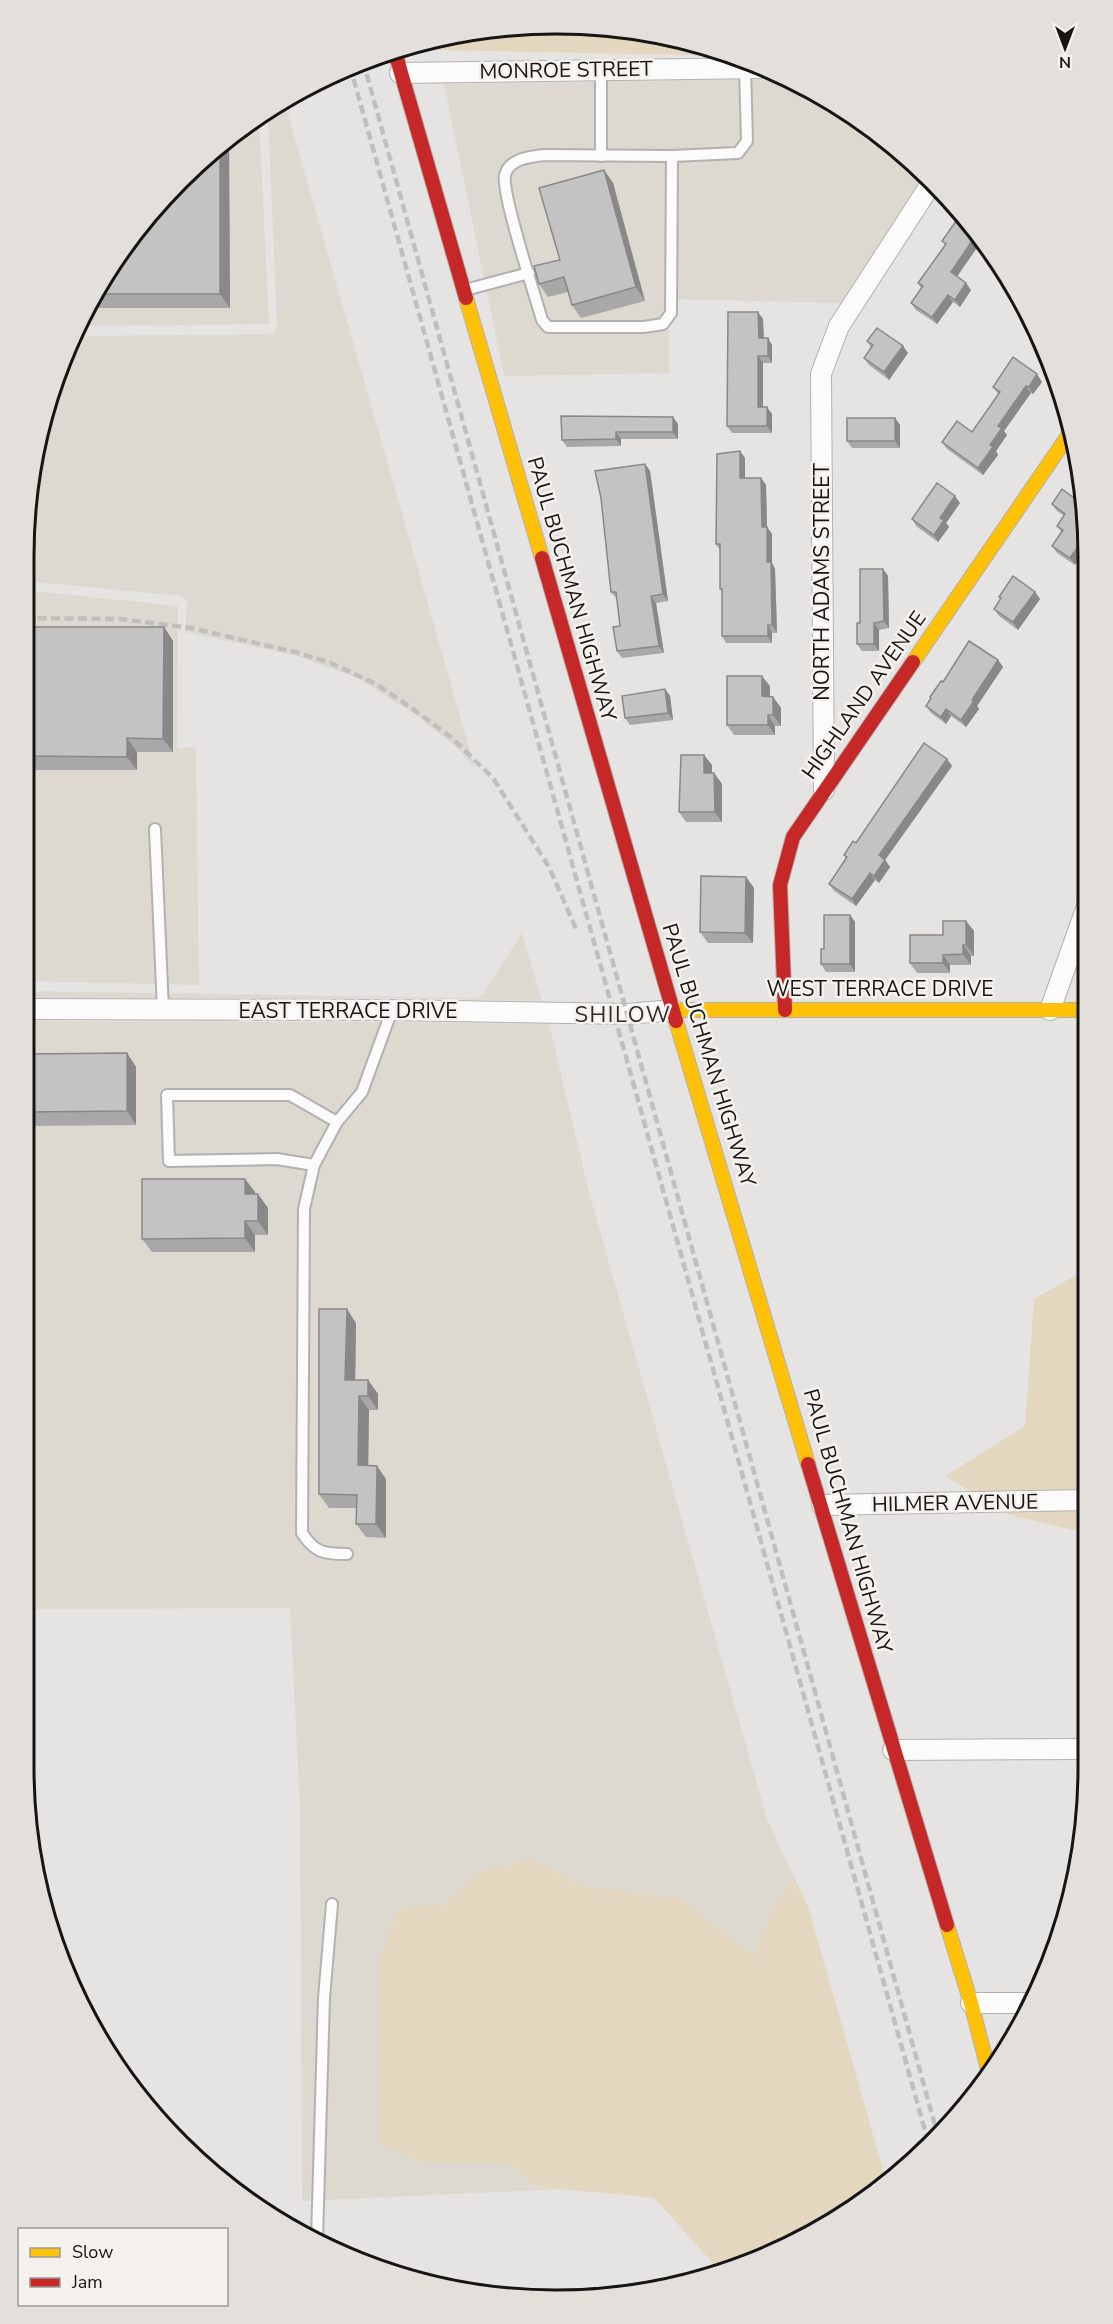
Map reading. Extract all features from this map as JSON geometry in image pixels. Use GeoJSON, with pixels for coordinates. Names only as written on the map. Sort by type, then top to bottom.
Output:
{"type":"FeatureCollection","features":[{"type":"Feature","properties":{"kind":"main road","name":"PAUL BUCHMAN HIGHWAY"},"geometry":{"type":"LineString","coordinates":[[397,60],[673,1010],[893,1750],[971,2003],[987,2064]]}},
{"type":"Feature","properties":{"kind":"main road","name":"HIGHLAND AVENUE"},"geometry":{"type":"LineString","coordinates":[[785,1010],[780,885],[793,837],[1065,440]]}},
{"type":"Feature","properties":{"kind":"main road","name":"WEST TERRACE DRIVE"},"geometry":{"type":"LineString","coordinates":[[673,1010],[1078,1010]]}},
{"type":"Feature","properties":{"kind":"street","name":"MONROE STREET"},"geometry":{"type":"LineString","coordinates":[[400,73],[601,70],[731,65]]}},
{"type":"Feature","properties":{"kind":"street","name":"NORTH ADAMS STREET"},"geometry":{"type":"LineString","coordinates":[[824,790],[821,374],[839,326],[928,189]]}},
{"type":"Feature","properties":{"kind":"street"},"geometry":{"type":"LineString","coordinates":[[1050,1010],[1078,931]]}},
{"type":"Feature","properties":{"kind":"street","name":"EAST TERRACE DRIVE"},"geometry":{"type":"LineString","coordinates":[[34,1010],[392,1010],[628,1014],[673,1010]]}},
{"type":"Feature","properties":{"kind":"street","name":"HILMER AVENUE"},"geometry":{"type":"LineString","coordinates":[[822,1505],[1078,1500]]}},
{"type":"Feature","properties":{"kind":"street"},"geometry":{"type":"LineString","coordinates":[[893,1750],[1078,1749]]}},
{"type":"Feature","properties":{"kind":"street"},"geometry":{"type":"LineString","coordinates":[[971,2003],[1022,2003]]}},
{"type":"Feature","properties":{"kind":"lane"},"geometry":{"type":"LineString","coordinates":[[601,70],[601,156]]}},
{"type":"Feature","properties":{"kind":"lane"},"geometry":{"type":"LineString","coordinates":[[672,156],[671,313],[663,324],[644,327],[548,327],[542,320],[509,204],[505,176],[512,164],[524,158],[544,155],[672,156],[738,153],[747,141],[745,70]]}},
{"type":"Feature","properties":{"kind":"lane"},"geometry":{"type":"LineString","coordinates":[[464,291],[529,273]]}},
{"type":"Feature","properties":{"kind":"lane"},"geometry":{"type":"LineString","coordinates":[[155,829],[163,1010]]}},
{"type":"Feature","properties":{"kind":"lane"},"geometry":{"type":"LineString","coordinates":[[347,1554],[325,1554],[310,1545],[302,1533],[304,1209],[314,1165],[337,1122],[362,1092],[392,1010]]}},
{"type":"Feature","properties":{"kind":"lane"},"geometry":{"type":"LineString","coordinates":[[314,1165],[277,1159],[169,1161],[167,1095],[290,1095],[337,1122]]}},
{"type":"Feature","properties":{"kind":"lane"},"geometry":{"type":"LineString","coordinates":[[317,2231],[324,1998],[332,1904]]}},
{"type":"Feature","properties":{"kind":"shaded area"},"geometry":{"type":"Polygon","coordinates":[[[556,34],[625,39],[703,55],[435,50],[488,39],[556,34]]]}},
{"type":"Feature","properties":{"kind":"shaded area"},"geometry":{"type":"Polygon","coordinates":[[[770,80],[818,104],[847,122],[920,181],[841,303],[669,299],[669,373],[504,376],[444,84],[770,80]]]}},
{"type":"Feature","properties":{"kind":"shaded area"},"geometry":{"type":"Polygon","coordinates":[[[286,110],[475,768],[457,748],[413,713],[355,677],[297,656],[185,632],[187,603],[181,596],[34,582],[36,522],[45,455],[62,389],[84,336],[269,334],[277,327],[268,121],[286,110]]]}},
{"type":"Feature","properties":{"kind":"shaded area"},"geometry":{"type":"Polygon","coordinates":[[[260,127],[269,324],[88,326],[122,266],[164,212],[212,164],[260,127]]]}},
{"type":"Feature","properties":{"kind":"shaded area"},"geometry":{"type":"Polygon","coordinates":[[[34,591],[178,606],[177,748],[196,747],[199,985],[34,981],[34,591]]]}},
{"type":"Feature","properties":{"kind":"shaded area"},"geometry":{"type":"Polygon","coordinates":[[[522,933],[542,1001],[392,998],[34,998],[34,991],[477,998],[484,993],[522,933]]]}},
{"type":"Feature","properties":{"kind":"shaded area"},"geometry":{"type":"Polygon","coordinates":[[[34,1021],[549,1024],[590,1196],[767,1819],[794,1877],[773,1909],[754,1955],[680,1899],[583,1886],[532,1858],[482,1872],[444,1904],[398,1909],[422,2163],[509,2163],[541,2190],[302,2201],[300,1807],[290,1608],[34,1609],[34,1021]]]}},
{"type":"Feature","properties":{"kind":"shaded area"},"geometry":{"type":"Polygon","coordinates":[[[1078,1274],[1078,1531],[1006,1514],[945,1476],[1025,1426],[1034,1299],[1078,1274]]]}},
{"type":"Feature","properties":{"kind":"shaded area"},"geometry":{"type":"Polygon","coordinates":[[[532,1858],[583,1886],[680,1899],[754,1955],[773,1909],[794,1877],[808,1906],[884,2174],[847,2202],[818,2220],[756,2250],[712,2266],[711,2261],[654,2198],[560,2189],[541,2190],[509,2163],[422,2163],[380,2145],[380,1960],[398,1909],[444,1904],[481,1872],[532,1858]]]}},
{"type":"Feature","properties":{"kind":"building"},"geometry":{"type":"Polygon","coordinates":[[[220,157],[220,294],[105,294],[122,266],[164,212],[187,187],[220,157]]]}},
{"type":"Feature","properties":{"kind":"building"},"geometry":{"type":"Polygon","coordinates":[[[604,170],[636,287],[572,305],[564,277],[539,284],[534,266],[560,260],[539,188],[604,170]]]}},
{"type":"Feature","properties":{"kind":"building"},"geometry":{"type":"Polygon","coordinates":[[[956,221],[972,241],[951,272],[966,283],[955,300],[948,295],[932,317],[911,303],[923,286],[918,283],[946,244],[942,241],[956,221]]]}},
{"type":"Feature","properties":{"kind":"building"},"geometry":{"type":"Polygon","coordinates":[[[728,312],[758,312],[759,338],[768,338],[768,356],[758,356],[758,407],[767,407],[767,426],[727,426],[728,312]]]}},
{"type":"Feature","properties":{"kind":"building"},"geometry":{"type":"Polygon","coordinates":[[[877,328],[903,346],[884,372],[864,358],[873,345],[867,341],[877,328]]]}},
{"type":"Feature","properties":{"kind":"building"},"geometry":{"type":"Polygon","coordinates":[[[1013,357],[1037,374],[998,426],[1002,428],[990,445],[993,447],[978,468],[942,442],[957,421],[972,432],[1000,392],[993,387],[1013,357]]]}},
{"type":"Feature","properties":{"kind":"building"},"geometry":{"type":"Polygon","coordinates":[[[561,416],[673,417],[673,432],[616,432],[616,439],[562,440],[561,416]]]}},
{"type":"Feature","properties":{"kind":"building"},"geometry":{"type":"Polygon","coordinates":[[[847,418],[895,418],[895,441],[847,441],[847,418]]]}},
{"type":"Feature","properties":{"kind":"building"},"geometry":{"type":"Polygon","coordinates":[[[740,451],[740,478],[761,478],[762,527],[767,527],[767,562],[771,562],[772,625],[768,625],[768,636],[722,636],[720,544],[716,544],[717,454],[740,451]]]}},
{"type":"Feature","properties":{"kind":"building"},"geometry":{"type":"Polygon","coordinates":[[[645,464],[663,594],[651,596],[659,646],[617,651],[613,627],[620,626],[616,592],[611,592],[601,498],[595,471],[645,464]]]}},
{"type":"Feature","properties":{"kind":"building"},"geometry":{"type":"Polygon","coordinates":[[[937,483],[955,496],[940,518],[944,520],[934,535],[912,519],[937,483]]]}},
{"type":"Feature","properties":{"kind":"building"},"geometry":{"type":"Polygon","coordinates":[[[1062,489],[1075,498],[1078,548],[1070,558],[1052,546],[1063,530],[1057,526],[1065,514],[1052,504],[1062,489]]]}},
{"type":"Feature","properties":{"kind":"building"},"geometry":{"type":"Polygon","coordinates":[[[860,569],[883,569],[884,621],[874,623],[874,644],[857,644],[857,623],[860,623],[860,569]]]}},
{"type":"Feature","properties":{"kind":"building"},"geometry":{"type":"Polygon","coordinates":[[[1013,576],[1035,592],[1013,622],[994,609],[1013,576]]]}},
{"type":"Feature","properties":{"kind":"building"},"geometry":{"type":"Polygon","coordinates":[[[34,627],[164,627],[163,739],[127,738],[127,757],[34,756],[34,627]]]}},
{"type":"Feature","properties":{"kind":"building"},"geometry":{"type":"Polygon","coordinates":[[[969,641],[998,660],[961,720],[946,709],[941,717],[926,706],[969,641]]]}},
{"type":"Feature","properties":{"kind":"building"},"geometry":{"type":"Polygon","coordinates":[[[727,676],[762,676],[762,696],[773,697],[773,715],[768,715],[768,725],[727,725],[727,676]]]}},
{"type":"Feature","properties":{"kind":"building"},"geometry":{"type":"Polygon","coordinates":[[[665,689],[668,713],[625,718],[622,696],[665,689]]]}},
{"type":"Feature","properties":{"kind":"building"},"geometry":{"type":"Polygon","coordinates":[[[924,743],[947,759],[879,855],[885,860],[874,876],[870,873],[852,899],[829,884],[847,857],[844,855],[853,841],[856,843],[924,743]]]}},
{"type":"Feature","properties":{"kind":"building"},"geometry":{"type":"Polygon","coordinates":[[[681,755],[704,755],[704,773],[714,773],[715,812],[679,812],[681,755]]]}},
{"type":"Feature","properties":{"kind":"building"},"geometry":{"type":"Polygon","coordinates":[[[701,876],[746,877],[745,933],[700,932],[701,876]]]}},
{"type":"Feature","properties":{"kind":"building"},"geometry":{"type":"Polygon","coordinates":[[[824,915],[850,915],[850,964],[821,964],[821,949],[824,949],[824,915]]]}},
{"type":"Feature","properties":{"kind":"building"},"geometry":{"type":"Polygon","coordinates":[[[943,921],[966,921],[966,945],[963,945],[963,954],[943,955],[943,963],[910,963],[910,935],[943,935],[943,921]]]}},
{"type":"Feature","properties":{"kind":"building"},"geometry":{"type":"Polygon","coordinates":[[[127,1053],[127,1111],[34,1112],[34,1054],[127,1053]]]}},
{"type":"Feature","properties":{"kind":"building"},"geometry":{"type":"Polygon","coordinates":[[[142,1179],[245,1179],[245,1194],[258,1194],[258,1221],[245,1221],[245,1238],[142,1239],[142,1179]]]}},
{"type":"Feature","properties":{"kind":"building"},"geometry":{"type":"Polygon","coordinates":[[[319,1309],[347,1309],[345,1380],[368,1380],[368,1396],[359,1396],[358,1465],[377,1466],[376,1524],[356,1524],[357,1495],[319,1494],[319,1309]]]}},
{"type":"Feature","properties":{"kind":"railway"},"geometry":{"type":"LineString","coordinates":[[366,71],[935,2127]]}},
{"type":"Feature","properties":{"kind":"railway"},"geometry":{"type":"LineString","coordinates":[[353,76],[927,2136]]}},
{"type":"Feature","properties":{"kind":"railway"},"geometry":{"type":"LineString","coordinates":[[34,618],[120,619],[191,628],[295,652],[331,663],[376,684],[452,738],[493,778],[549,867],[577,931]]}},
{"type":"Feature","properties":{"kind":"traffic: slow"},"geometry":{"type":"LineString","coordinates":[[466,298],[542,558]]}},
{"type":"Feature","properties":{"kind":"traffic: slow"},"geometry":{"type":"LineString","coordinates":[[913,662],[1065,440]]}},
{"type":"Feature","properties":{"kind":"traffic: slow"},"geometry":{"type":"LineString","coordinates":[[673,1010],[1078,1010]]}},
{"type":"Feature","properties":{"kind":"traffic: slow"},"geometry":{"type":"LineString","coordinates":[[676,1021],[808,1464]]}},
{"type":"Feature","properties":{"kind":"traffic: slow"},"geometry":{"type":"LineString","coordinates":[[947,1925],[987,2064]]}},
{"type":"Feature","properties":{"kind":"traffic: jam"},"geometry":{"type":"LineString","coordinates":[[397,59],[466,298]]}},
{"type":"Feature","properties":{"kind":"traffic: jam"},"geometry":{"type":"LineString","coordinates":[[542,558],[676,1021]]}},
{"type":"Feature","properties":{"kind":"traffic: jam"},"geometry":{"type":"LineString","coordinates":[[785,1010],[780,885],[793,837],[913,662]]}},
{"type":"Feature","properties":{"kind":"traffic: jam"},"geometry":{"type":"LineString","coordinates":[[808,1464],[947,1925]]}},
{"type":"Feature","properties":{"kind":"district","name":"SHILOW"},"geometry":{"type":"Point","coordinates":[623,1015]}}]}
